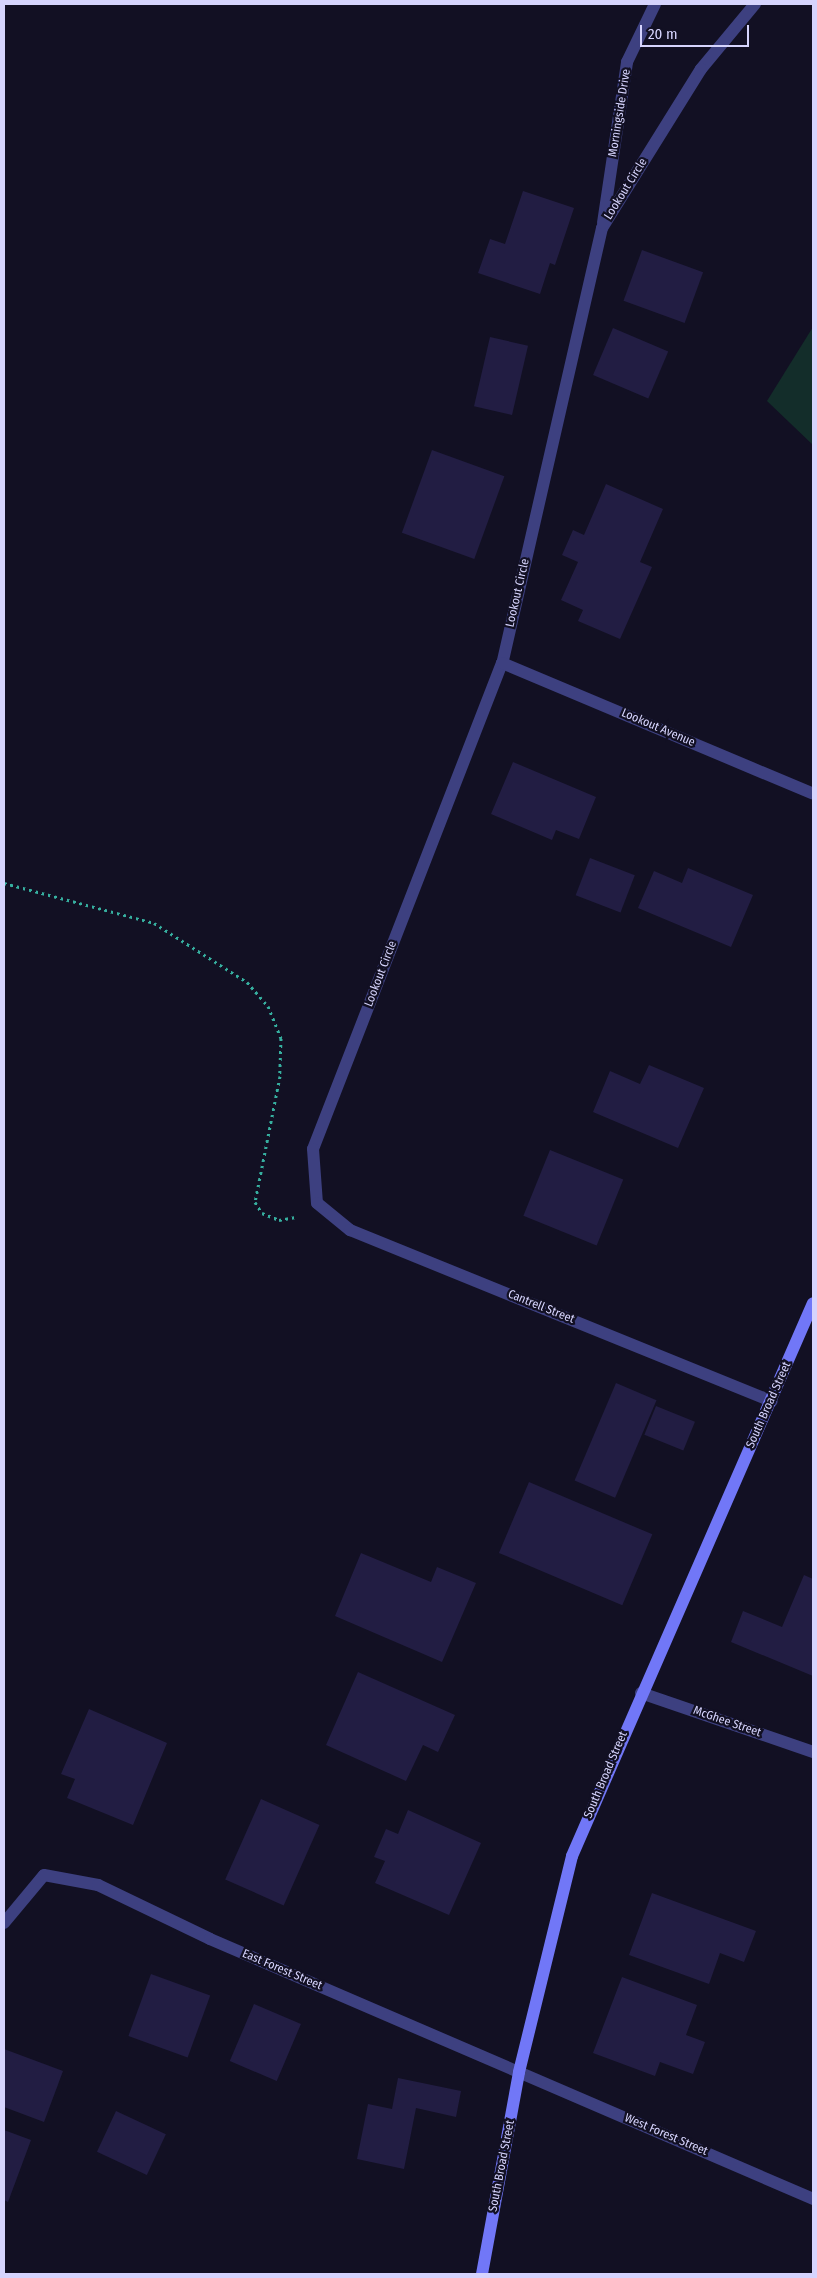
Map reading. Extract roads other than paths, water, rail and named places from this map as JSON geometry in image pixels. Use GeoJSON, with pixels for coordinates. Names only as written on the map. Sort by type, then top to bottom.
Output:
{"type":"FeatureCollection","features":[{"type":"Feature","properties":{"kind":"main road","name":"South Broad Street"},"geometry":{"type":"LineString","coordinates":[[482,2274],[519,2072],[572,1856],[641,1693],[772,1401],[813,1303]]}},
{"type":"Feature","properties":{"kind":"street","name":"Morningside Drive"},"geometry":{"type":"LineString","coordinates":[[602,228],[627,62],[655,4]]}},
{"type":"Feature","properties":{"kind":"street","name":"Lookout Circle"},"geometry":{"type":"LineString","coordinates":[[317,1202],[313,1149],[502,663],[602,228],[701,69],[755,4]]}},
{"type":"Feature","properties":{"kind":"street","name":"Lookout Avenue"},"geometry":{"type":"LineString","coordinates":[[502,663],[812,789]]}},
{"type":"Feature","properties":{"kind":"street","name":"Cantrell Street"},"geometry":{"type":"LineString","coordinates":[[317,1202],[350,1230],[772,1401]]}},
{"type":"Feature","properties":{"kind":"street","name":"McGhee Street"},"geometry":{"type":"LineString","coordinates":[[641,1693],[813,1752]]}},
{"type":"Feature","properties":{"kind":"street","name":"East Forest Street"},"geometry":{"type":"LineString","coordinates":[[4,1923],[44,1875],[98,1885],[210,1939],[519,2072]]}},
{"type":"Feature","properties":{"kind":"street","name":"West Forest Street"},"geometry":{"type":"LineString","coordinates":[[519,2072],[813,2199]]}}]}
